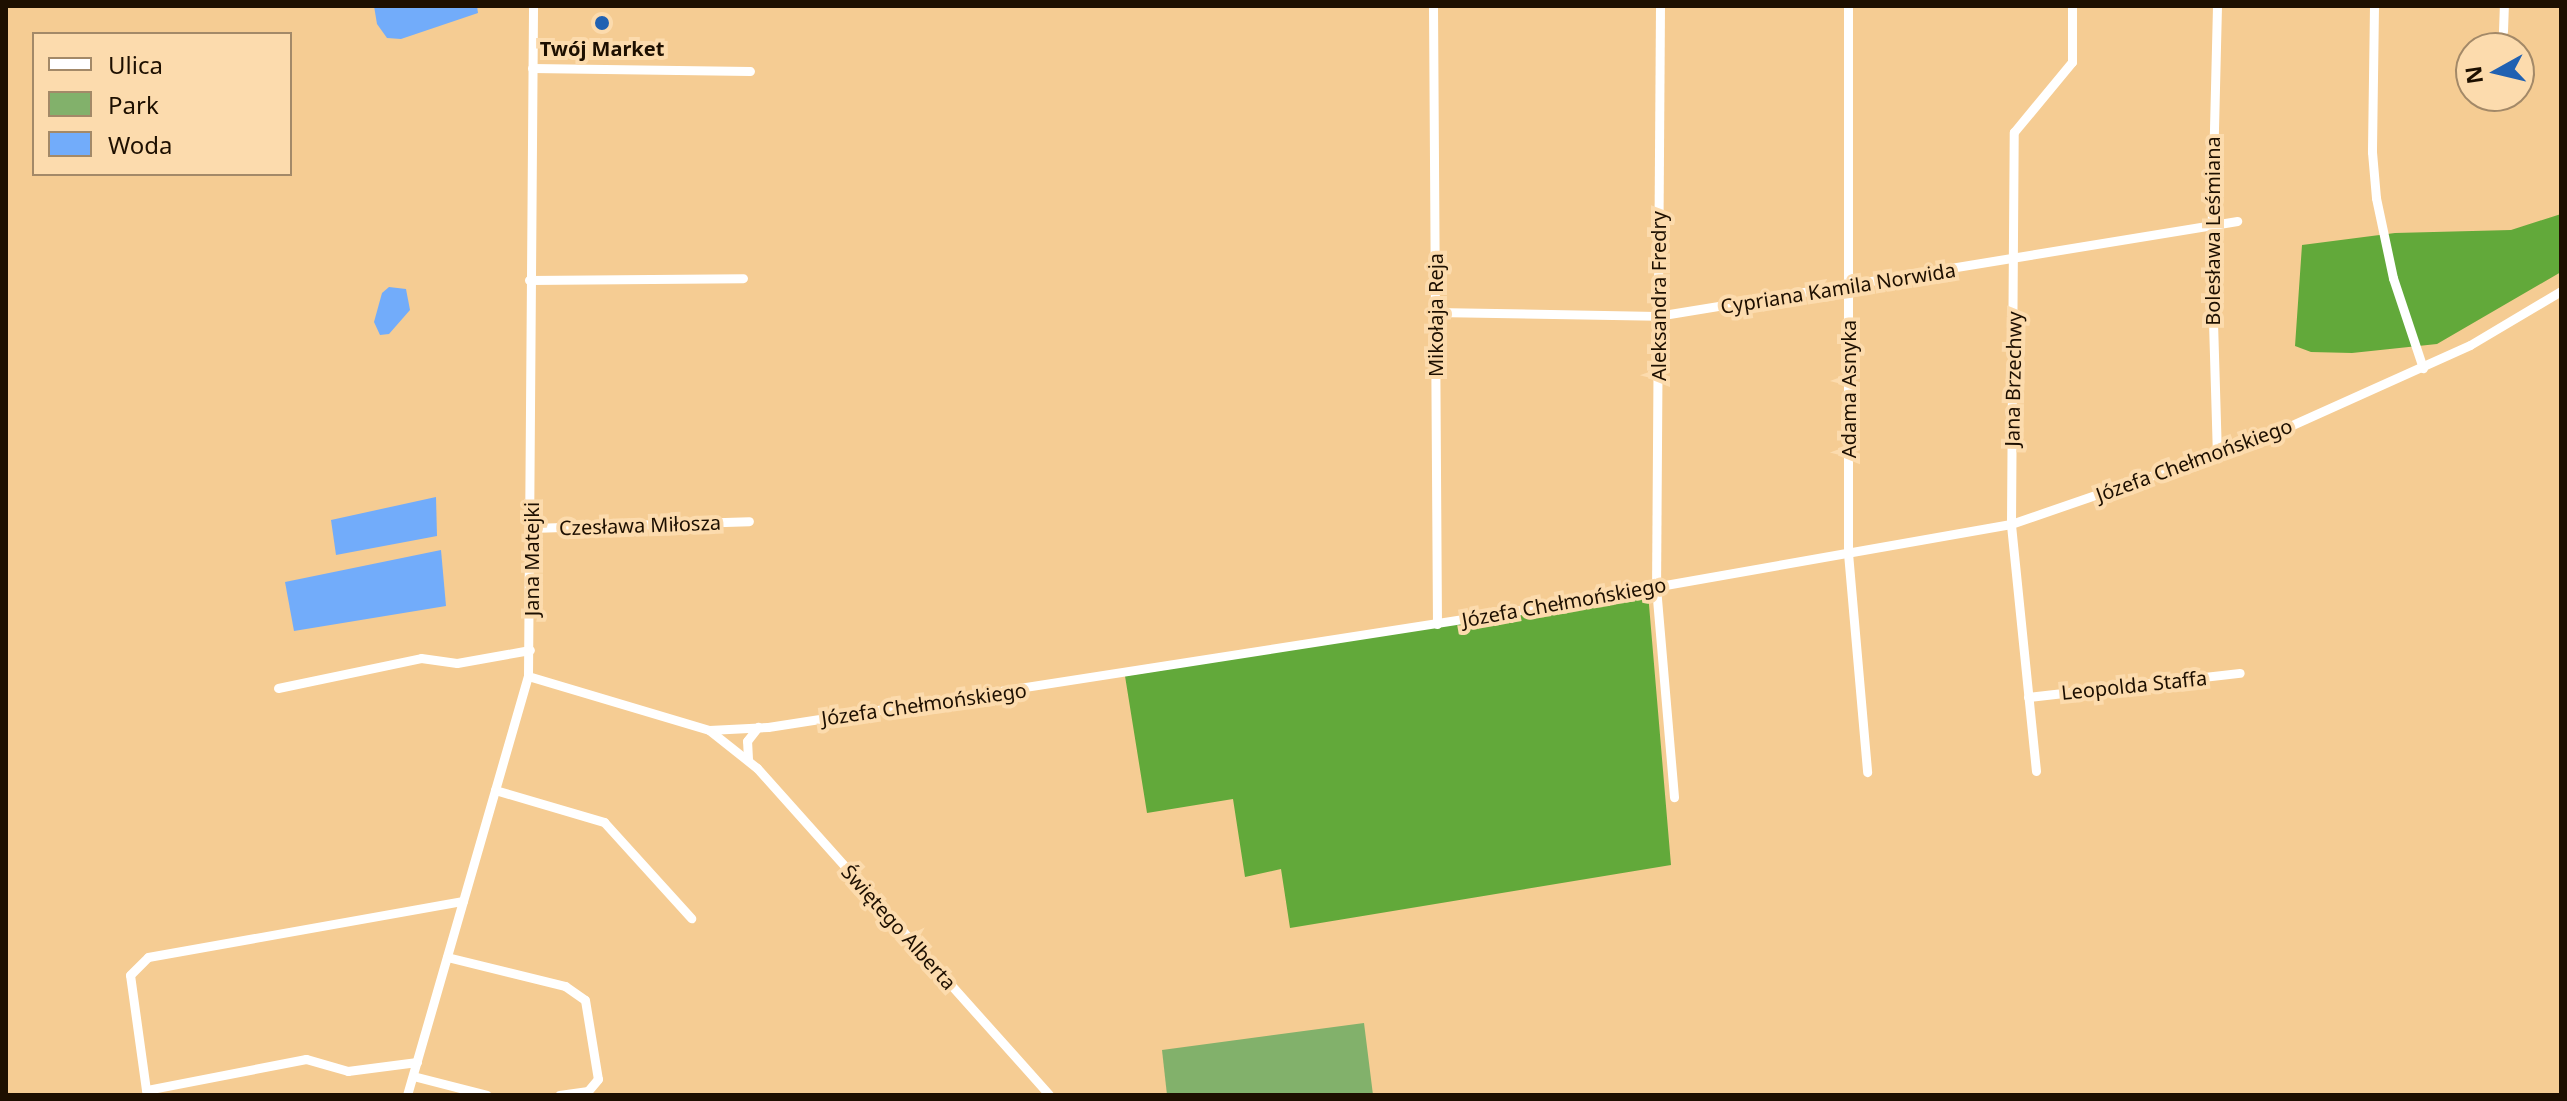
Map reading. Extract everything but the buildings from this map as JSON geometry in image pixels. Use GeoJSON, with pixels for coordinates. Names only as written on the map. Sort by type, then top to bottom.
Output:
{"type":"FeatureCollection","features":[{"type":"Feature","properties":{"kind":"street","name":"Jana Matejki"},"geometry":{"type":"LineString","coordinates":[[407,1095],[528,676],[533,6]]}},
{"type":"Feature","properties":{"kind":"street","name":"Mikołaja Reja"},"geometry":{"type":"LineString","coordinates":[[1433,6],[1437,624]]}},
{"type":"Feature","properties":{"kind":"street","name":"Aleksandra Fredry"},"geometry":{"type":"LineString","coordinates":[[1660,6],[1656,587],[1674,797]]}},
{"type":"Feature","properties":{"kind":"street","name":"Adama Asnyka"},"geometry":{"type":"LineString","coordinates":[[1848,6],[1848,553],[1867,772]]}},
{"type":"Feature","properties":{"kind":"street","name":"Jana Brzechwy"},"geometry":{"type":"LineString","coordinates":[[2036,771],[2011,524],[2014,132],[2072,62],[2072,6]]}},
{"type":"Feature","properties":{"kind":"street","name":"Bolesława Leśmiana"},"geometry":{"type":"LineString","coordinates":[[2217,6],[2213,426],[2217,455]]}},
{"type":"Feature","properties":{"kind":"street"},"geometry":{"type":"LineString","coordinates":[[2374,6],[2372,152],[2376,198],[2393,278],[2423,368]]}},
{"type":"Feature","properties":{"kind":"street"},"geometry":{"type":"LineString","coordinates":[[2503,31],[2504,6]]}},
{"type":"Feature","properties":{"kind":"street"},"geometry":{"type":"LineString","coordinates":[[532,68],[750,71]]}},
{"type":"Feature","properties":{"kind":"street","name":"Cypriana Kamila Norwida"},"geometry":{"type":"LineString","coordinates":[[1435,312],[1657,316],[1848,288],[2237,221]]}},
{"type":"Feature","properties":{"kind":"street"},"geometry":{"type":"LineString","coordinates":[[529,280],[743,278]]}},
{"type":"Feature","properties":{"kind":"street","name":"Józefa Chełmońskiego"},"geometry":{"type":"LineString","coordinates":[[528,676],[709,730],[758,727],[1437,624],[2011,524],[2217,455],[2423,368],[2520,319],[2561,291]]}},
{"type":"Feature","properties":{"kind":"street","name":"Czesława Miłosza"},"geometry":{"type":"LineString","coordinates":[[531,528],[749,521]]}},
{"type":"Feature","properties":{"kind":"street"},"geometry":{"type":"LineString","coordinates":[[278,688],[421,658],[457,663],[530,650]]}},
{"type":"Feature","properties":{"kind":"street","name":"Leopolda Staffa"},"geometry":{"type":"LineString","coordinates":[[2028,697],[2240,673]]}},
{"type":"Feature","properties":{"kind":"street"},"geometry":{"type":"LineString","coordinates":[[748,759],[747,741],[758,727]]}},
{"type":"Feature","properties":{"kind":"street","name":"Świętego Alberta"},"geometry":{"type":"LineString","coordinates":[[709,730],[748,759],[1049,1095]]}},
{"type":"Feature","properties":{"kind":"street"},"geometry":{"type":"LineString","coordinates":[[495,790],[604,822],[691,918]]}},
{"type":"Feature","properties":{"kind":"street"},"geometry":{"type":"LineString","coordinates":[[417,1062],[348,1071],[306,1059],[146,1090],[130,975],[148,957],[463,901]]}},
{"type":"Feature","properties":{"kind":"street"},"geometry":{"type":"LineString","coordinates":[[447,957],[565,986],[585,1000],[598,1079],[588,1091],[559,1095]]}},
{"type":"Feature","properties":{"kind":"street"},"geometry":{"type":"LineString","coordinates":[[413,1076],[487,1095]]}},
{"type":"Feature","properties":{"kind":"green space"},"geometry":{"type":"Polygon","coordinates":[[[2561,214],[2561,272],[2437,344],[2352,353],[2311,352],[2295,346],[2302,245],[2395,233],[2511,230],[2561,214]]]}},
{"type":"Feature","properties":{"kind":"green space"},"geometry":{"type":"Polygon","coordinates":[[[1648,593],[1671,865],[1290,928],[1281,869],[1245,877],[1233,799],[1147,813],[1125,676],[1648,593]]]}},
{"type":"Feature","properties":{"kind":"green space"},"geometry":{"type":"Polygon","coordinates":[[[1364,1023],[1373,1095],[1167,1095],[1162,1050],[1364,1023]]]}},
{"type":"Feature","properties":{"kind":"water"},"geometry":{"type":"Polygon","coordinates":[[[374,6],[477,6],[478,13],[401,39],[387,38],[377,24],[374,6]]]}},
{"type":"Feature","properties":{"kind":"water"},"geometry":{"type":"Polygon","coordinates":[[[389,287],[406,289],[410,310],[389,334],[380,335],[374,322],[382,293],[389,287]]]}},
{"type":"Feature","properties":{"kind":"water"},"geometry":{"type":"Polygon","coordinates":[[[436,497],[437,536],[336,555],[331,520],[436,497]]]}},
{"type":"Feature","properties":{"kind":"water"},"geometry":{"type":"Polygon","coordinates":[[[441,550],[446,606],[294,631],[285,582],[441,550]]]}},
{"type":"Feature","properties":{"kind":"place","name":"Twój Market"},"geometry":{"type":"Point","coordinates":[602,23]}}]}
